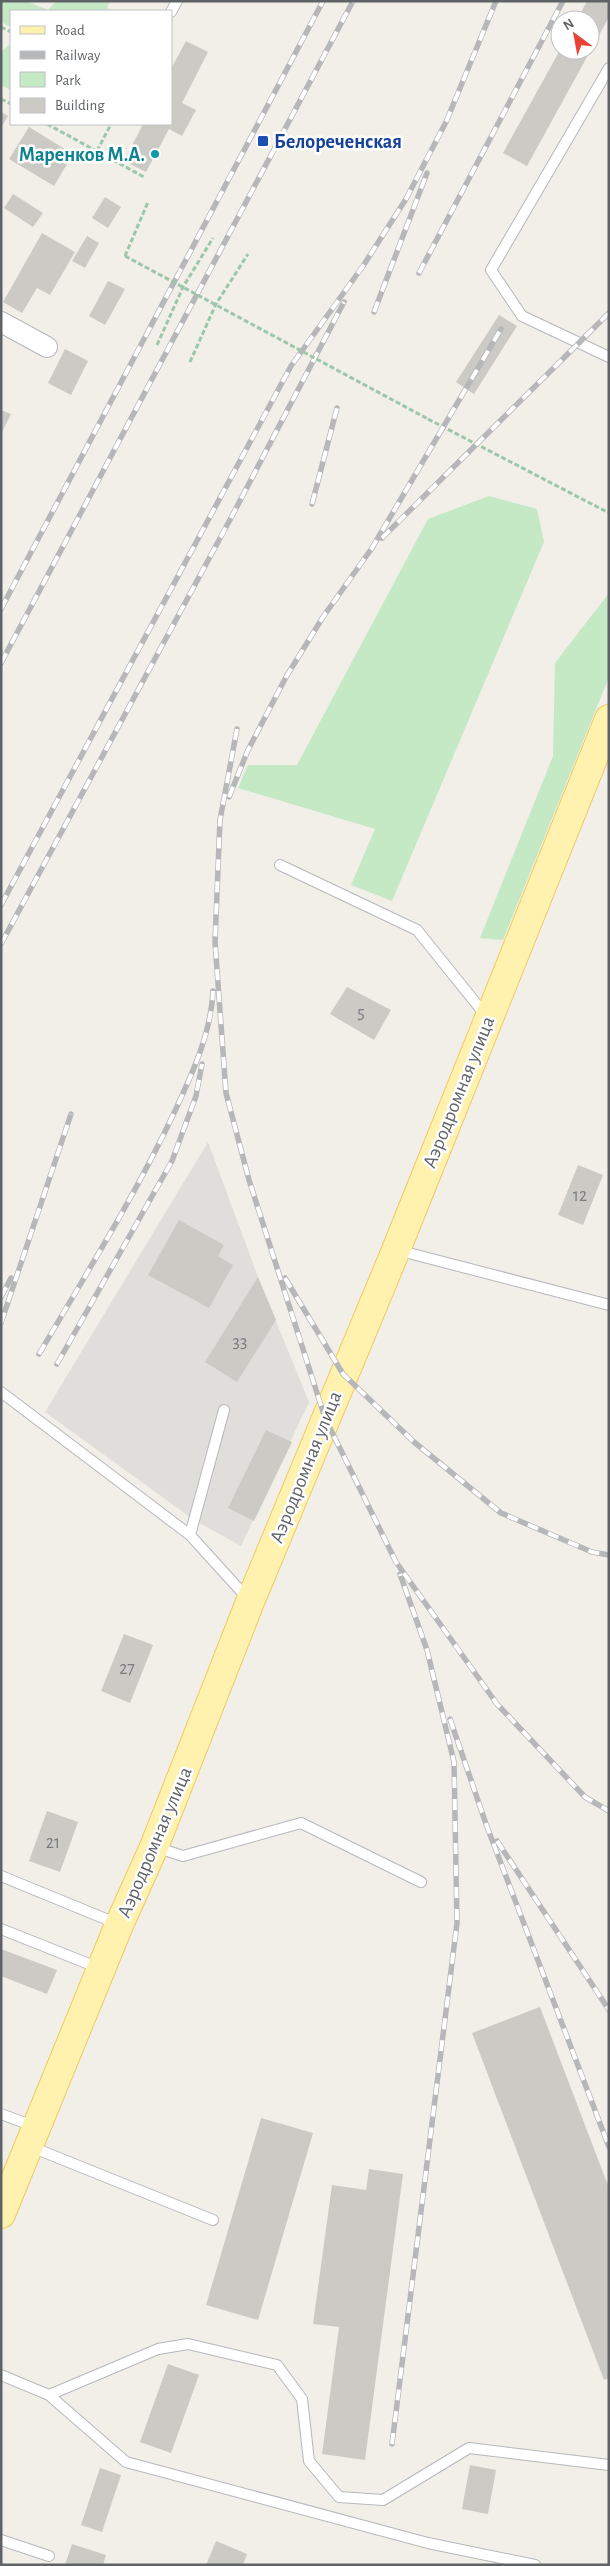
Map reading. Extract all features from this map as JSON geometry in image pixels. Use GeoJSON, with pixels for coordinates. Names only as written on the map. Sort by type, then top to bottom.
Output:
{"type":"FeatureCollection","features":[{"type":"Feature","properties":{"kind":"main road","name":"Аэродромная улица"},"geometry":{"type":"LineString","coordinates":[[1,2214],[119,1925],[154,1847],[250,1602],[396,1250],[609,720]]}},
{"type":"Feature","properties":{"kind":"street"},"geometry":{"type":"LineString","coordinates":[[1,322],[47,347]]}},
{"type":"Feature","properties":{"kind":"lane"},"geometry":{"type":"LineString","coordinates":[[609,68],[491,270],[522,316],[609,357]]}},
{"type":"Feature","properties":{"kind":"lane"},"geometry":{"type":"LineString","coordinates":[[280,865],[417,930],[488,1018]]}},
{"type":"Feature","properties":{"kind":"lane"},"geometry":{"type":"LineString","coordinates":[[396,1250],[609,1305]]}},
{"type":"Feature","properties":{"kind":"lane"},"geometry":{"type":"LineString","coordinates":[[1,1392],[190,1535],[250,1602]]}},
{"type":"Feature","properties":{"kind":"lane"},"geometry":{"type":"LineString","coordinates":[[190,1535],[224,1410]]}},
{"type":"Feature","properties":{"kind":"lane"},"geometry":{"type":"LineString","coordinates":[[154,1847],[184,1856],[301,1824],[422,1882]]}},
{"type":"Feature","properties":{"kind":"lane"},"geometry":{"type":"LineString","coordinates":[[1,1876],[119,1925]]}},
{"type":"Feature","properties":{"kind":"lane"},"geometry":{"type":"LineString","coordinates":[[1,1929],[102,1969]]}},
{"type":"Feature","properties":{"kind":"lane"},"geometry":{"type":"LineString","coordinates":[[1,2114],[33,2137],[213,2220]]}},
{"type":"Feature","properties":{"kind":"lane"},"geometry":{"type":"LineString","coordinates":[[49,2395],[158,2350],[188,2344],[277,2365],[302,2399],[309,2461],[339,2497],[383,2500],[469,2448],[609,2465]]}},
{"type":"Feature","properties":{"kind":"lane"},"geometry":{"type":"LineString","coordinates":[[1,2375],[49,2395],[126,2462],[428,2543],[535,2565]]}},
{"type":"Feature","properties":{"kind":"lane"},"geometry":{"type":"LineString","coordinates":[[1,2540],[49,2556]]}},
{"type":"Feature","properties":{"kind":"path"},"geometry":{"type":"LineString","coordinates":[[49,125],[144,177]]}},
{"type":"Feature","properties":{"kind":"path"},"geometry":{"type":"LineString","coordinates":[[97,151],[110,125]]}},
{"type":"Feature","properties":{"kind":"path"},"geometry":{"type":"LineString","coordinates":[[148,202],[125,256],[428,419],[609,513]]}},
{"type":"Feature","properties":{"kind":"path"},"geometry":{"type":"LineString","coordinates":[[157,345],[183,287],[213,238]]}},
{"type":"Feature","properties":{"kind":"path"},"geometry":{"type":"LineString","coordinates":[[190,362],[216,304],[248,254]]}},
{"type":"Feature","properties":{"kind":"shaded area"},"geometry":{"type":"Polygon","coordinates":[[[208,1142],[258,1277],[309,1402],[241,1546],[194,1520],[45,1412],[208,1142]]]}},
{"type":"Feature","properties":{"kind":"green space"},"geometry":{"type":"Polygon","coordinates":[[[4,1],[26,1],[48,10],[10,10],[10,26],[1,22],[1,3],[4,1]]]}},
{"type":"Feature","properties":{"kind":"green space"},"geometry":{"type":"Polygon","coordinates":[[[56,1],[110,1],[107,8],[110,10],[48,10],[56,1]]]}},
{"type":"Feature","properties":{"kind":"green space"},"geometry":{"type":"Polygon","coordinates":[[[10,44],[10,90],[1,85],[1,52],[10,44]]]}},
{"type":"Feature","properties":{"kind":"green space"},"geometry":{"type":"Polygon","coordinates":[[[489,496],[537,509],[544,542],[392,901],[351,885],[375,829],[238,788],[248,765],[297,765],[428,519],[489,496]]]}},
{"type":"Feature","properties":{"kind":"green space"},"geometry":{"type":"Polygon","coordinates":[[[609,593],[609,677],[503,940],[480,938],[553,756],[555,663],[609,593]]]}},
{"type":"Feature","properties":{"kind":"building"},"geometry":{"type":"Polygon","coordinates":[[[587,1],[609,1],[609,17],[600,33],[600,10],[582,10],[587,1]]]}},
{"type":"Feature","properties":{"kind":"building"},"geometry":{"type":"Polygon","coordinates":[[[186,41],[208,52],[182,103],[196,110],[182,136],[169,129],[146,172],[124,161],[142,125],[172,125],[172,67],[186,41]]]}},
{"type":"Feature","properties":{"kind":"building"},"geometry":{"type":"Polygon","coordinates":[[[554,60],[585,60],[527,166],[503,153],[554,60]]]}},
{"type":"Feature","properties":{"kind":"building"},"geometry":{"type":"Polygon","coordinates":[[[1,112],[8,116],[1,128],[1,112]]]}},
{"type":"Feature","properties":{"kind":"building"},"geometry":{"type":"Polygon","coordinates":[[[29,127],[73,154],[54,186],[9,159],[29,127]]]}},
{"type":"Feature","properties":{"kind":"building"},"geometry":{"type":"Polygon","coordinates":[[[13,194],[43,213],[33,227],[4,208],[13,194]]]}},
{"type":"Feature","properties":{"kind":"building"},"geometry":{"type":"Polygon","coordinates":[[[105,197],[121,207],[108,228],[92,218],[105,197]]]}},
{"type":"Feature","properties":{"kind":"building"},"geometry":{"type":"Polygon","coordinates":[[[42,233],[75,252],[50,295],[37,288],[22,313],[3,302],[42,233]]]}},
{"type":"Feature","properties":{"kind":"building"},"geometry":{"type":"Polygon","coordinates":[[[87,236],[99,243],[85,268],[72,261],[87,236]]]}},
{"type":"Feature","properties":{"kind":"building"},"geometry":{"type":"Polygon","coordinates":[[[108,281],[125,289],[105,325],[89,316],[108,281]]]}},
{"type":"Feature","properties":{"kind":"building"},"geometry":{"type":"Polygon","coordinates":[[[499,315],[517,326],[474,394],[456,382],[499,315]]]}},
{"type":"Feature","properties":{"kind":"building"},"geometry":{"type":"Polygon","coordinates":[[[65,349],[88,361],[71,395],[48,383],[65,349]]]}},
{"type":"Feature","properties":{"kind":"building"},"geometry":{"type":"Polygon","coordinates":[[[1,410],[11,414],[1,434],[1,410]]]}},
{"type":"Feature","properties":{"kind":"building"},"geometry":{"type":"Polygon","coordinates":[[[347,987],[391,1010],[374,1040],[330,1014],[347,987]]]}},
{"type":"Feature","properties":{"kind":"building"},"geometry":{"type":"Polygon","coordinates":[[[578,1165],[603,1175],[583,1225],[558,1215],[578,1165]]]}},
{"type":"Feature","properties":{"kind":"building"},"geometry":{"type":"Polygon","coordinates":[[[179,1220],[224,1245],[218,1256],[233,1265],[209,1308],[148,1275],[179,1220]]]}},
{"type":"Feature","properties":{"kind":"building"},"geometry":{"type":"Polygon","coordinates":[[[258,1277],[276,1320],[237,1382],[205,1362],[258,1277]]]}},
{"type":"Feature","properties":{"kind":"building"},"geometry":{"type":"Polygon","coordinates":[[[266,1430],[292,1442],[254,1521],[228,1508],[266,1430]]]}},
{"type":"Feature","properties":{"kind":"building"},"geometry":{"type":"Polygon","coordinates":[[[124,1634],[153,1645],[130,1703],[101,1691],[124,1634]]]}},
{"type":"Feature","properties":{"kind":"building"},"geometry":{"type":"Polygon","coordinates":[[[47,1811],[78,1822],[60,1872],[29,1861],[47,1811]]]}},
{"type":"Feature","properties":{"kind":"building"},"geometry":{"type":"Polygon","coordinates":[[[1,1949],[57,1970],[47,1994],[1,1976],[1,1949]]]}},
{"type":"Feature","properties":{"kind":"building"},"geometry":{"type":"Polygon","coordinates":[[[540,2007],[609,2188],[609,2378],[604,2380],[472,2033],[540,2007]]]}},
{"type":"Feature","properties":{"kind":"building"},"geometry":{"type":"Polygon","coordinates":[[[261,2118],[313,2133],[258,2320],[206,2305],[261,2118]]]}},
{"type":"Feature","properties":{"kind":"building"},"geometry":{"type":"Polygon","coordinates":[[[369,2169],[403,2174],[365,2460],[322,2454],[339,2327],[313,2324],[332,2185],[366,2190],[369,2169]]]}},
{"type":"Feature","properties":{"kind":"building"},"geometry":{"type":"Polygon","coordinates":[[[168,2364],[199,2375],[171,2453],[140,2442],[168,2364]]]}},
{"type":"Feature","properties":{"kind":"building"},"geometry":{"type":"Polygon","coordinates":[[[470,2465],[496,2470],[488,2514],[462,2509],[470,2465]]]}},
{"type":"Feature","properties":{"kind":"building"},"geometry":{"type":"Polygon","coordinates":[[[100,2468],[121,2475],[102,2532],[81,2525],[100,2468]]]}},
{"type":"Feature","properties":{"kind":"building"},"geometry":{"type":"Polygon","coordinates":[[[216,2541],[247,2554],[243,2565],[206,2565],[216,2541]]]}},
{"type":"Feature","properties":{"kind":"building"},"geometry":{"type":"Polygon","coordinates":[[[72,2544],[106,2555],[103,2565],[65,2565],[72,2544]]]}},
{"type":"Feature","properties":{"kind":"railway"},"geometry":{"type":"LineString","coordinates":[[1,609],[323,1]]}},
{"type":"Feature","properties":{"kind":"railway"},"geometry":{"type":"LineString","coordinates":[[1,663],[353,1]]}},
{"type":"Feature","properties":{"kind":"railway"},"geometry":{"type":"LineString","coordinates":[[1,905],[291,366],[363,266],[406,199],[446,122],[496,1]]}},
{"type":"Feature","properties":{"kind":"railway"},"geometry":{"type":"LineString","coordinates":[[419,273],[563,1]]}},
{"type":"Feature","properties":{"kind":"railway"},"geometry":{"type":"LineString","coordinates":[[374,312],[427,173]]}},
{"type":"Feature","properties":{"kind":"railway"},"geometry":{"type":"LineString","coordinates":[[1,944],[232,516],[344,302]]}},
{"type":"Feature","properties":{"kind":"railway"},"geometry":{"type":"LineString","coordinates":[[382,538],[609,313]]}},
{"type":"Feature","properties":{"kind":"railway"},"geometry":{"type":"LineString","coordinates":[[229,797],[248,750],[286,677],[323,617],[372,548],[501,329]]}},
{"type":"Feature","properties":{"kind":"railway"},"geometry":{"type":"LineString","coordinates":[[312,504],[337,408]]}},
{"type":"Feature","properties":{"kind":"railway"},"geometry":{"type":"LineString","coordinates":[[237,729],[220,820],[215,942],[226,1093],[249,1180],[325,1418],[396,1562],[497,1704],[585,1797],[609,1811]]}},
{"type":"Feature","properties":{"kind":"railway"},"geometry":{"type":"LineString","coordinates":[[39,1354],[127,1205],[174,1113],[200,1054],[209,1023],[213,991]]}},
{"type":"Feature","properties":{"kind":"railway"},"geometry":{"type":"LineString","coordinates":[[57,1364],[172,1161],[196,1096],[202,1064]]}},
{"type":"Feature","properties":{"kind":"railway"},"geometry":{"type":"LineString","coordinates":[[1,1323],[71,1114]]}},
{"type":"Feature","properties":{"kind":"railway"},"geometry":{"type":"LineString","coordinates":[[1,1297],[11,1278]]}},
{"type":"Feature","properties":{"kind":"railway"},"geometry":{"type":"LineString","coordinates":[[285,1278],[343,1374],[414,1442],[501,1513],[592,1552],[609,1555]]}},
{"type":"Feature","properties":{"kind":"railway"},"geometry":{"type":"LineString","coordinates":[[392,2444],[457,1923],[454,1762],[427,1650],[400,1574]]}},
{"type":"Feature","properties":{"kind":"railway"},"geometry":{"type":"LineString","coordinates":[[450,1719],[486,1824],[609,2147]]}},
{"type":"Feature","properties":{"kind":"railway"},"geometry":{"type":"LineString","coordinates":[[497,1841],[609,2010]]}},
{"type":"Feature","properties":{"kind":"place","name":"Белореченская"},"geometry":{"type":"Point","coordinates":[263,141]}},
{"type":"Feature","properties":{"kind":"place","name":"Маренков М.А."},"geometry":{"type":"Point","coordinates":[155,154]}}]}
